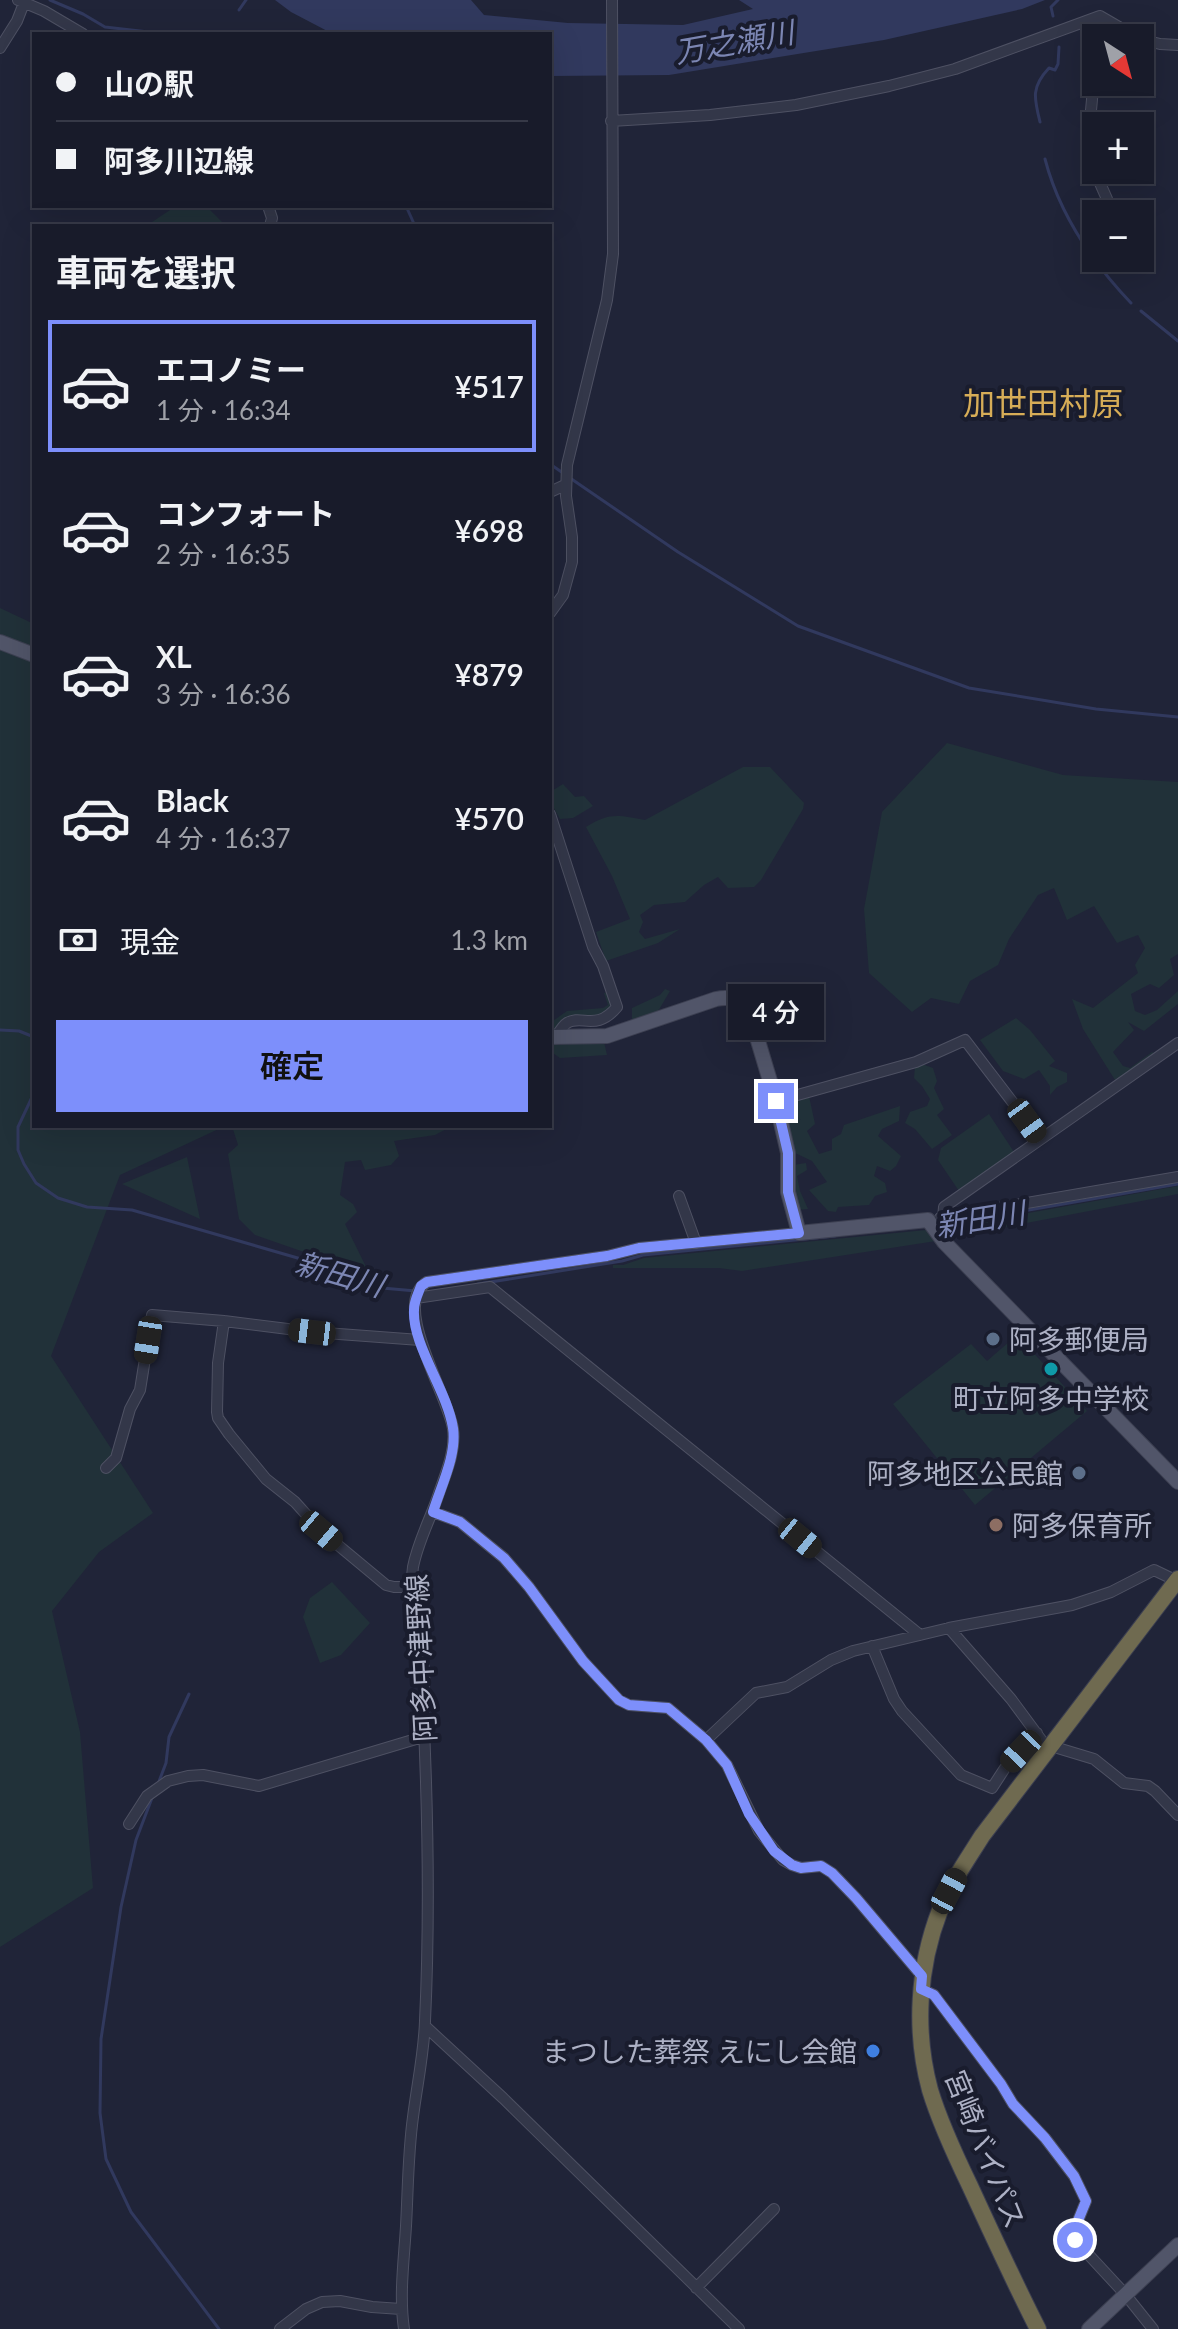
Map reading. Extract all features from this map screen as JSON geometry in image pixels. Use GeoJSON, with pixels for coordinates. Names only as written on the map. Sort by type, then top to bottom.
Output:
{"type":"FeatureCollection","features":[{"type":"Feature","properties":{"kind":"highway","name":"宮崎バイパス"},"geometry":{"type":"LineString","coordinates":[[1038,2329],[966,2179],[933,2098],[922,2051],[920,2018],[929,1944],[940,1910],[982,1836],[1177,1580]]}},
{"type":"Feature","properties":{"kind":"main road"},"geometry":{"type":"LineString","coordinates":[[0,642],[32,654]]}},
{"type":"Feature","properties":{"kind":"main road"},"geometry":{"type":"LineString","coordinates":[[552,1038],[607,1036],[716,999],[736,999],[742,1003],[750,1014],[776,1101],[788,1153],[788,1192],[799,1233],[934,1222],[1178,1482]]}},
{"type":"Feature","properties":{"kind":"main road"},"geometry":{"type":"LineString","coordinates":[[1089,2329],[1178,2245]]}},
{"type":"Feature","properties":{"kind":"street"},"geometry":{"type":"LineString","coordinates":[[552,610],[563,595],[572,562],[565,485],[569,451],[611,278],[612,0]]}},
{"type":"Feature","properties":{"kind":"street"},"geometry":{"type":"LineString","coordinates":[[0,48],[17,21],[21,1],[79,32]]}},
{"type":"Feature","properties":{"kind":"street"},"geometry":{"type":"LineString","coordinates":[[611,119],[681,118],[796,105],[955,69],[1100,16],[1114,24]]}},
{"type":"Feature","properties":{"kind":"street"},"geometry":{"type":"LineString","coordinates":[[1099,24],[1100,16]]}},
{"type":"Feature","properties":{"kind":"street"},"geometry":{"type":"LineString","coordinates":[[1154,42],[1178,45]]}},
{"type":"Feature","properties":{"kind":"street"},"geometry":{"type":"LineString","coordinates":[[1092,96],[1088,142],[1092,165],[1107,199]]}},
{"type":"Feature","properties":{"kind":"street"},"geometry":{"type":"LineString","coordinates":[[552,491],[565,485]]}},
{"type":"Feature","properties":{"kind":"street"},"geometry":{"type":"LineString","coordinates":[[552,820],[593,947],[617,1007],[601,1020],[566,1023],[552,1038]]}},
{"type":"Feature","properties":{"kind":"street"},"geometry":{"type":"LineString","coordinates":[[776,1101],[916,1062],[965,1040],[1040,1138]]}},
{"type":"Feature","properties":{"kind":"street"},"geometry":{"type":"LineString","coordinates":[[934,1222],[944,1207],[1178,1043]]}},
{"type":"Feature","properties":{"kind":"street"},"geometry":{"type":"LineString","coordinates":[[934,1222],[1178,1177]]}},
{"type":"Feature","properties":{"kind":"street"},"geometry":{"type":"LineString","coordinates":[[679,1196],[696,1243]]}},
{"type":"Feature","properties":{"kind":"street"},"geometry":{"type":"LineString","coordinates":[[418,1294],[427,1282],[607,1256],[639,1248],[799,1233]]}},
{"type":"Feature","properties":{"kind":"street"},"geometry":{"type":"LineString","coordinates":[[418,1294],[490,1287],[920,1635]]}},
{"type":"Feature","properties":{"kind":"street","name":"阿多中津野線"},"geometry":{"type":"LineString","coordinates":[[404,2329],[401,2309],[412,2121],[425,2026],[428,1946],[424,1668],[412,1587],[418,1546],[433,1512],[451,1455],[453,1427],[448,1406],[420,1340],[414,1310],[418,1294]]}},
{"type":"Feature","properties":{"kind":"street"},"geometry":{"type":"LineString","coordinates":[[106,1468],[116,1458],[130,1409],[140,1390],[152,1315],[420,1340]]}},
{"type":"Feature","properties":{"kind":"street"},"geometry":{"type":"LineString","coordinates":[[224,1321],[218,1363],[217,1412],[229,1434],[266,1479],[295,1502],[321,1531],[354,1559],[386,1585],[412,1587]]}},
{"type":"Feature","properties":{"kind":"street"},"geometry":{"type":"LineString","coordinates":[[433,1512],[460,1522],[504,1558],[583,1661],[619,1700],[629,1705],[668,1708],[706,1740],[727,1765],[749,1814],[774,1851],[801,1868],[821,1866],[856,1898],[934,1995],[1013,2104],[1045,2138],[1074,2176],[1086,2201],[1075,2228],[1075,2240],[1153,2329]]}},
{"type":"Feature","properties":{"kind":"street"},"geometry":{"type":"LineString","coordinates":[[706,1740],[756,1693],[787,1687],[831,1660],[872,1646],[1072,1605],[1111,1592],[1154,1570],[1177,1580]]}},
{"type":"Feature","properties":{"kind":"street"},"geometry":{"type":"LineString","coordinates":[[949,1628],[1050,1747],[1094,1759],[1124,1783],[1148,1786],[1178,1815]]}},
{"type":"Feature","properties":{"kind":"street"},"geometry":{"type":"LineString","coordinates":[[872,1646],[894,1699],[961,1775],[992,1788],[1005,1768],[1037,1733]]}},
{"type":"Feature","properties":{"kind":"street"},"geometry":{"type":"LineString","coordinates":[[129,1824],[147,1796],[168,1781],[188,1776],[211,1776],[259,1786],[426,1736]]}},
{"type":"Feature","properties":{"kind":"street"},"geometry":{"type":"LineString","coordinates":[[425,2026],[739,2329]]}},
{"type":"Feature","properties":{"kind":"street"},"geometry":{"type":"LineString","coordinates":[[696,2288],[774,2209]]}},
{"type":"Feature","properties":{"kind":"street"},"geometry":{"type":"LineString","coordinates":[[280,2329],[306,2309],[322,2302],[340,2301],[401,2309]]}},
{"type":"Feature","properties":{"kind":"shaded area"},"geometry":{"type":"Polygon","coordinates":[[[173,208],[208,208],[224,224],[149,224],[173,208]]]}},
{"type":"Feature","properties":{"kind":"shaded area"},"geometry":{"type":"Polygon","coordinates":[[[0,608],[32,623],[32,648],[0,634],[0,608]]]}},
{"type":"Feature","properties":{"kind":"shaded area"},"geometry":{"type":"Polygon","coordinates":[[[0,647],[32,661],[32,1128],[221,1128],[120,1175],[51,1356],[153,1513],[99,1552],[52,1611],[80,1732],[93,1888],[0,1947],[0,647]]]}},
{"type":"Feature","properties":{"kind":"shaded area"},"geometry":{"type":"Polygon","coordinates":[[[947,743],[1063,775],[1178,782],[1178,954],[1170,959],[1174,975],[1159,988],[1150,984],[1131,994],[1135,1011],[1145,1015],[1157,1010],[1178,991],[1178,1004],[1144,1031],[1128,1022],[1134,1030],[1113,1052],[1123,1066],[1130,1068],[1152,1052],[1156,1054],[1115,1080],[1083,1029],[1072,999],[1093,1008],[1138,973],[1135,965],[1145,948],[1138,935],[1117,943],[1094,906],[1067,920],[1054,888],[1038,895],[1009,939],[998,965],[970,981],[959,1004],[931,998],[912,1012],[869,973],[864,909],[882,812],[947,743]]]}},
{"type":"Feature","properties":{"kind":"shaded area"},"geometry":{"type":"Polygon","coordinates":[[[743,767],[770,767],[804,803],[761,880],[754,887],[728,888],[718,877],[685,902],[654,905],[640,915],[643,922],[639,932],[645,939],[680,929],[658,943],[606,961],[596,932],[630,919],[586,827],[614,816],[645,820],[743,767]]]}},
{"type":"Feature","properties":{"kind":"shaded area"},"geometry":{"type":"Polygon","coordinates":[[[563,784],[575,797],[584,796],[593,806],[573,818],[560,819],[552,805],[552,791],[563,784]]]}},
{"type":"Feature","properties":{"kind":"shaded area"},"geometry":{"type":"Polygon","coordinates":[[[665,989],[670,991],[657,1013],[632,1023],[632,1008],[660,995],[665,989]]]}},
{"type":"Feature","properties":{"kind":"shaded area"},"geometry":{"type":"Polygon","coordinates":[[[608,992],[613,1007],[609,1011],[552,1034],[552,1022],[567,1011],[608,1005],[604,993],[608,992]]]}},
{"type":"Feature","properties":{"kind":"shaded area"},"geometry":{"type":"Polygon","coordinates":[[[1016,1018],[1055,1061],[1049,1066],[1067,1073],[1067,1082],[1050,1095],[1050,1086],[1039,1070],[1024,1079],[1003,1071],[980,1040],[1016,1018]]]}},
{"type":"Feature","properties":{"kind":"shaded area"},"geometry":{"type":"Polygon","coordinates":[[[552,1034],[604,1042],[607,1055],[560,1058],[552,1052],[552,1034]]]}},
{"type":"Feature","properties":{"kind":"shaded area"},"geometry":{"type":"Polygon","coordinates":[[[922,1064],[933,1068],[937,1081],[934,1088],[944,1109],[937,1115],[952,1135],[932,1149],[915,1129],[905,1123],[910,1112],[927,1106],[930,1099],[914,1078],[915,1067],[922,1064]]]}},
{"type":"Feature","properties":{"kind":"shaded area"},"geometry":{"type":"Polygon","coordinates":[[[809,1096],[815,1124],[807,1131],[819,1154],[832,1150],[832,1139],[841,1134],[844,1125],[900,1106],[899,1121],[882,1129],[878,1136],[901,1156],[890,1171],[877,1166],[874,1176],[885,1183],[887,1192],[875,1196],[869,1205],[838,1207],[836,1212],[828,1211],[809,1190],[827,1182],[812,1161],[793,1152],[786,1109],[801,1120],[783,1102],[809,1096]]]}},
{"type":"Feature","properties":{"kind":"shaded area"},"geometry":{"type":"Polygon","coordinates":[[[989,1114],[1014,1152],[959,1191],[938,1160],[941,1148],[989,1114]]]}},
{"type":"Feature","properties":{"kind":"shaded area"},"geometry":{"type":"Polygon","coordinates":[[[233,1128],[448,1128],[435,1135],[394,1141],[399,1156],[391,1165],[365,1170],[361,1160],[345,1162],[340,1195],[353,1204],[357,1212],[345,1224],[370,1275],[255,1235],[239,1219],[228,1154],[238,1145],[233,1128]]]}},
{"type":"Feature","properties":{"kind":"shaded area"},"geometry":{"type":"Polygon","coordinates":[[[187,1157],[200,1219],[122,1184],[187,1157]]]}},
{"type":"Feature","properties":{"kind":"shaded area"},"geometry":{"type":"Polygon","coordinates":[[[806,1163],[807,1170],[797,1176],[808,1209],[796,1210],[793,1165],[806,1163]]]}},
{"type":"Feature","properties":{"kind":"shaded area"},"geometry":{"type":"Polygon","coordinates":[[[1178,1186],[1178,1194],[953,1237],[945,1235],[940,1227],[968,1224],[1178,1186]]]}},
{"type":"Feature","properties":{"kind":"shaded area"},"geometry":{"type":"Polygon","coordinates":[[[926,1230],[936,1241],[742,1271],[719,1268],[613,1268],[613,1265],[644,1258],[926,1230]]]}},
{"type":"Feature","properties":{"kind":"shaded area"},"geometry":{"type":"Polygon","coordinates":[[[1017,1335],[1087,1411],[975,1505],[893,1404],[971,1344],[987,1361],[1017,1335]]]}},
{"type":"Feature","properties":{"kind":"shaded area"},"geometry":{"type":"Polygon","coordinates":[[[332,1582],[370,1623],[341,1655],[320,1663],[303,1617],[310,1598],[332,1582]]]}},
{"type":"Feature","properties":{"kind":"water","name":"万之瀬川"},"geometry":{"type":"Polygon","coordinates":[[[275,0],[471,0],[484,15],[568,23],[683,25],[753,9],[739,0],[1045,0],[1022,9],[884,40],[669,75],[552,76],[552,32],[329,32],[275,0]]]}},
{"type":"Feature","properties":{"kind":"waterway"},"geometry":{"type":"LineString","coordinates":[[50,0],[105,27],[149,32]]}},
{"type":"Feature","properties":{"kind":"waterway"},"geometry":{"type":"LineString","coordinates":[[239,10],[246,0]]}},
{"type":"Feature","properties":{"kind":"waterway"},"geometry":{"type":"LineString","coordinates":[[1053,16],[1051,7],[1058,0]]}},
{"type":"Feature","properties":{"kind":"waterway"},"geometry":{"type":"LineString","coordinates":[[1040,122],[1035,99],[1037,87],[1049,68],[1055,70],[1059,47]]}},
{"type":"Feature","properties":{"kind":"waterway"},"geometry":{"type":"LineString","coordinates":[[1045,159],[1068,218],[1104,271],[1131,303]]}},
{"type":"Feature","properties":{"kind":"waterway"},"geometry":{"type":"LineString","coordinates":[[407,208],[414,224]]}},
{"type":"Feature","properties":{"kind":"waterway"},"geometry":{"type":"LineString","coordinates":[[1141,311],[1178,341]]}},
{"type":"Feature","properties":{"kind":"waterway"},"geometry":{"type":"LineString","coordinates":[[552,465],[563,473]]}},
{"type":"Feature","properties":{"kind":"waterway"},"geometry":{"type":"LineString","coordinates":[[570,478],[678,552],[798,626],[969,688],[1096,709],[1178,717]]}},
{"type":"Feature","properties":{"kind":"waterway","name":"新田川"},"geometry":{"type":"LineString","coordinates":[[0,1030],[19,1031],[32,1036]]}},
{"type":"Feature","properties":{"kind":"waterway","name":"新田川"},"geometry":{"type":"LineString","coordinates":[[32,1097],[18,1127],[18,1150],[36,1183],[58,1198],[87,1207],[132,1210],[308,1261],[382,1288],[416,1291]]}},
{"type":"Feature","properties":{"kind":"waterway","name":"新田川"},"geometry":{"type":"LineString","coordinates":[[938,1226],[1178,1184]]}},
{"type":"Feature","properties":{"kind":"waterway","name":"新田川"},"geometry":{"type":"LineString","coordinates":[[478,1284],[643,1255],[835,1236]]}},
{"type":"Feature","properties":{"kind":"waterway"},"geometry":{"type":"LineString","coordinates":[[158,1784],[166,1763],[169,1737],[189,1694]]}},
{"type":"Feature","properties":{"kind":"waterway"},"geometry":{"type":"LineString","coordinates":[[152,1798],[136,1840],[121,1907],[101,2039],[100,2113],[106,2159],[131,2212],[219,2329]]}},
{"type":"Feature","properties":{"kind":"place","name":"阿多郵便局"},"geometry":{"type":"Point","coordinates":[993,1339]}},
{"type":"Feature","properties":{"kind":"place","name":"町立阿多中学校"},"geometry":{"type":"Point","coordinates":[1051,1369]}},
{"type":"Feature","properties":{"kind":"place","name":"阿多地区公民館"},"geometry":{"type":"Point","coordinates":[1079,1473]}},
{"type":"Feature","properties":{"kind":"place","name":"阿多保育所"},"geometry":{"type":"Point","coordinates":[996,1525]}},
{"type":"Feature","properties":{"kind":"place","name":"まつした葬祭 えにし会館"},"geometry":{"type":"Point","coordinates":[873,2051]}},
{"type":"Feature","properties":{"kind":"district","name":"加世田村原"},"geometry":{"type":"Point","coordinates":[1043,402]}},
{"type":"Feature","properties":{"kind":"route"},"geometry":{"type":"LineString","coordinates":[[776,1101],[788,1153],[788,1192],[799,1233],[639,1248],[607,1256],[427,1282],[421,1286],[414,1310],[417,1329],[448,1406],[454,1439],[433,1512],[460,1522],[504,1558],[583,1661],[619,1700],[629,1705],[668,1708],[706,1740],[734,1777],[759,1831],[783,1860],[801,1868],[821,1866],[844,1884],[922,1976],[921,1989],[934,1995],[1013,2104],[1045,2138],[1074,2176],[1086,2201],[1075,2228],[1075,2240]]}}]}
